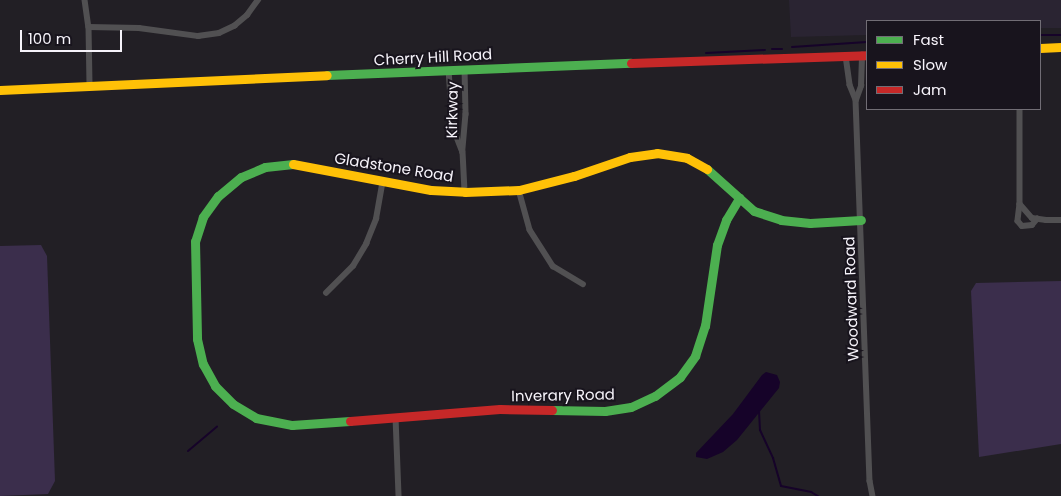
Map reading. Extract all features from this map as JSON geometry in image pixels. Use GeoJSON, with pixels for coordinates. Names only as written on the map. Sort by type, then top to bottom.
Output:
{"type":"FeatureCollection","features":[{"type":"Feature","properties":{"kind":"street"},"geometry":{"type":"LineString","coordinates":[[85,0],[89,27],[90,86]]}},
{"type":"Feature","properties":{"kind":"street"},"geometry":{"type":"LineString","coordinates":[[89,27],[139,28],[198,36],[219,33],[234,26],[247,15],[258,0]]}},
{"type":"Feature","properties":{"kind":"street"},"geometry":{"type":"LineString","coordinates":[[1041,48],[1061,48]]}},
{"type":"Feature","properties":{"kind":"street","name":"Cherry Hill Road"},"geometry":{"type":"LineString","coordinates":[[0,90],[465,69],[865,55]]}},
{"type":"Feature","properties":{"kind":"street","name":"Woodward Road"},"geometry":{"type":"LineString","coordinates":[[856,100],[861,86],[865,55]]}},
{"type":"Feature","properties":{"kind":"street","name":"Woodward Road"},"geometry":{"type":"LineString","coordinates":[[846,56],[850,85],[856,100],[872,496]]}},
{"type":"Feature","properties":{"kind":"street","name":"Kirkway"},"geometry":{"type":"LineString","coordinates":[[465,69],[466,114],[463,152],[466,192]]}},
{"type":"Feature","properties":{"kind":"street","name":"Kirkway"},"geometry":{"type":"LineString","coordinates":[[449,70],[455,132],[463,152]]}},
{"type":"Feature","properties":{"kind":"street"},"geometry":{"type":"LineString","coordinates":[[1020,110],[1020,204],[1018,221],[1022,226],[1032,225],[1037,219]]}},
{"type":"Feature","properties":{"kind":"street","name":"Gladstone Road"},"geometry":{"type":"LineString","coordinates":[[396,417],[292,426],[256,418],[232,404],[215,386],[203,364],[197,339],[194,241],[203,217],[218,196],[236,182],[265,167],[294,164],[431,190],[466,192],[519,190],[574,176],[630,157],[657,153],[687,158],[713,172],[754,211],[781,220],[810,223],[861,220]]}},
{"type":"Feature","properties":{"kind":"street"},"geometry":{"type":"LineString","coordinates":[[326,293],[353,266],[366,244],[376,219],[383,181]]}},
{"type":"Feature","properties":{"kind":"street"},"geometry":{"type":"LineString","coordinates":[[519,190],[530,230],[553,266],[583,284]]}},
{"type":"Feature","properties":{"kind":"street","name":"Inverary Road"},"geometry":{"type":"LineString","coordinates":[[396,417],[500,409],[604,411],[631,406],[656,396],[680,376],[695,356],[705,326],[717,245],[726,220],[739,198]]}},
{"type":"Feature","properties":{"kind":"street"},"geometry":{"type":"LineString","coordinates":[[1020,204],[1028,214],[1037,219],[1061,220]]}},
{"type":"Feature","properties":{"kind":"street"},"geometry":{"type":"LineString","coordinates":[[396,417],[399,496]]}},
{"type":"Feature","properties":{"kind":"shaded area"},"geometry":{"type":"Polygon","coordinates":[[[789,0],[1061,0],[1061,28],[1041,28],[1041,20],[866,20],[866,35],[791,37],[789,0]]]}},
{"type":"Feature","properties":{"kind":"shaded area"},"geometry":{"type":"Polygon","coordinates":[[[41,245],[47,256],[55,481],[48,494],[0,496],[0,246],[41,245]]]}},
{"type":"Feature","properties":{"kind":"shaded area"},"geometry":{"type":"Polygon","coordinates":[[[1061,281],[1061,444],[979,457],[971,291],[976,283],[1061,281]]]}},
{"type":"Feature","properties":{"kind":"shaded area"},"geometry":{"type":"Polygon","coordinates":[[[766,372],[777,375],[780,382],[779,388],[737,440],[723,452],[707,459],[696,457],[696,453],[733,414],[766,372]]]}},
{"type":"Feature","properties":{"kind":"waterway"},"geometry":{"type":"LineString","coordinates":[[1041,35],[1061,35]]}},
{"type":"Feature","properties":{"kind":"waterway"},"geometry":{"type":"LineString","coordinates":[[792,47],[866,42]]}},
{"type":"Feature","properties":{"kind":"waterway"},"geometry":{"type":"LineString","coordinates":[[772,49],[782,49]]}},
{"type":"Feature","properties":{"kind":"waterway"},"geometry":{"type":"LineString","coordinates":[[706,53],[765,50]]}},
{"type":"Feature","properties":{"kind":"waterway"},"geometry":{"type":"LineString","coordinates":[[759,411],[760,430],[773,458],[781,486],[811,492],[818,496]]}},
{"type":"Feature","properties":{"kind":"waterway"},"geometry":{"type":"LineString","coordinates":[[188,451],[217,427]]}},
{"type":"Feature","properties":{"kind":"traffic: fast"},"geometry":{"type":"LineString","coordinates":[[327,75],[631,63]]}},
{"type":"Feature","properties":{"kind":"traffic: fast"},"geometry":{"type":"LineString","coordinates":[[293,164],[265,167],[241,177],[218,196],[203,217],[195,241],[197,339],[203,364],[215,386],[233,404],[256,418],[292,425],[350,421]]}},
{"type":"Feature","properties":{"kind":"traffic: fast"},"geometry":{"type":"LineString","coordinates":[[707,169],[754,211],[781,220],[810,223],[861,220]]}},
{"type":"Feature","properties":{"kind":"traffic: fast"},"geometry":{"type":"LineString","coordinates":[[552,410],[605,411],[631,407],[655,396],[680,377],[695,356],[705,326],[717,245],[726,220],[739,198]]}},
{"type":"Feature","properties":{"kind":"traffic: slow"},"geometry":{"type":"LineString","coordinates":[[1041,48],[1061,47]]}},
{"type":"Feature","properties":{"kind":"traffic: slow"},"geometry":{"type":"LineString","coordinates":[[0,90],[327,75]]}},
{"type":"Feature","properties":{"kind":"traffic: slow"},"geometry":{"type":"LineString","coordinates":[[293,164],[431,190],[465,192],[519,190],[574,176],[630,157],[657,153],[687,158],[707,169]]}},
{"type":"Feature","properties":{"kind":"traffic: jam"},"geometry":{"type":"LineString","coordinates":[[631,63],[866,55]]}},
{"type":"Feature","properties":{"kind":"traffic: jam"},"geometry":{"type":"LineString","coordinates":[[350,421],[500,409],[552,410]]}}]}
